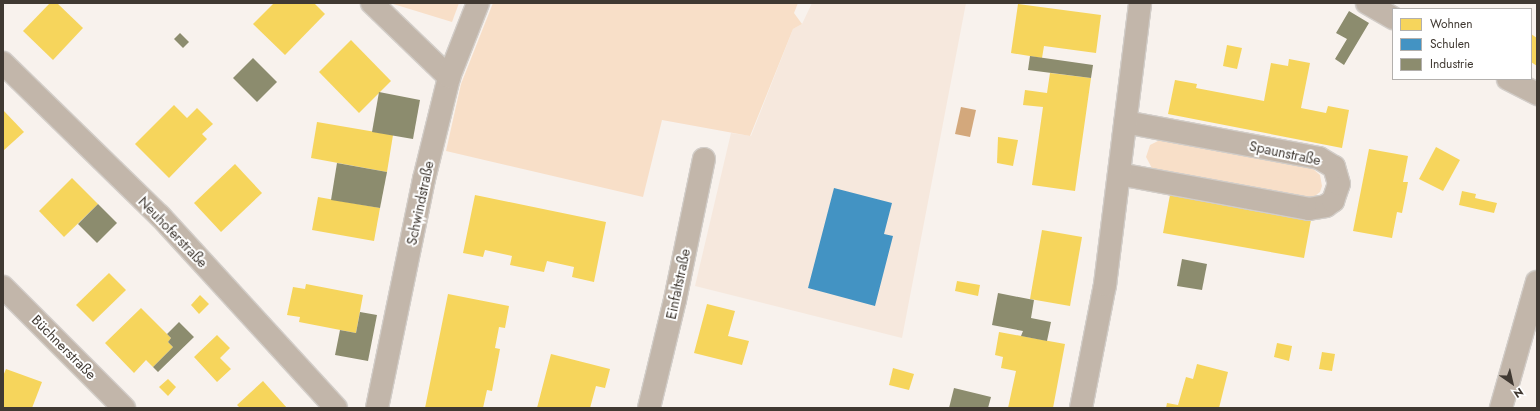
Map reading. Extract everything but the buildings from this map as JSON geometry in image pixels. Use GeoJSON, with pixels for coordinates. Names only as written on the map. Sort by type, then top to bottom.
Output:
{"type":"FeatureCollection","features":[{"type":"Feature","properties":{"kind":"street"},"geometry":{"type":"LineString","coordinates":[[372,3],[449,77]]}},
{"type":"Feature","properties":{"kind":"street","name":"Schwindstraße"},"geometry":{"type":"LineString","coordinates":[[377,408],[424,179],[449,77],[478,3]]}},
{"type":"Feature","properties":{"kind":"street"},"geometry":{"type":"LineString","coordinates":[[1081,408],[1105,285],[1140,3]]}},
{"type":"Feature","properties":{"kind":"street"},"geometry":{"type":"LineString","coordinates":[[1366,3],[1392,17]]}},
{"type":"Feature","properties":{"kind":"street","name":"Neuhoferstraße"},"geometry":{"type":"LineString","coordinates":[[3,63],[160,216],[336,408]]}},
{"type":"Feature","properties":{"kind":"street"},"geometry":{"type":"LineString","coordinates":[[1510,80],[1537,94]]}},
{"type":"Feature","properties":{"kind":"street","name":"Spaunstraße"},"geometry":{"type":"LineString","coordinates":[[1119,174],[1309,209],[1326,206],[1335,197],[1339,184],[1334,167],[1319,158],[1125,122]]}},
{"type":"Feature","properties":{"kind":"street","name":"Einfaltstraße"},"geometry":{"type":"LineString","coordinates":[[648,408],[676,300],[704,159]]}},
{"type":"Feature","properties":{"kind":"street"},"geometry":{"type":"LineString","coordinates":[[1501,408],[1537,282]]}},
{"type":"Feature","properties":{"kind":"street","name":"Büchnerstraße"},"geometry":{"type":"LineString","coordinates":[[3,287],[124,408]]}},
{"type":"Feature","properties":{"kind":"shaded area"},"geometry":{"type":"Polygon","coordinates":[[[390,3],[459,3],[452,22],[390,3]]]}},
{"type":"Feature","properties":{"kind":"shaded area"},"geometry":{"type":"Polygon","coordinates":[[[493,3],[798,3],[794,13],[802,24],[793,29],[750,136],[662,120],[643,197],[446,151],[461,84],[493,3]]]}},
{"type":"Feature","properties":{"kind":"shaded area"},"geometry":{"type":"Polygon","coordinates":[[[812,3],[966,3],[902,338],[695,286],[731,133],[751,136],[793,29],[802,24],[812,3]]]}},
{"type":"Feature","properties":{"kind":"shaded area"},"geometry":{"type":"Polygon","coordinates":[[[961,107],[976,110],[970,137],[955,134],[961,107]]]}},
{"type":"Feature","properties":{"kind":"shaded area"},"geometry":{"type":"Polygon","coordinates":[[[1160,140],[1312,168],[1320,175],[1322,186],[1320,192],[1311,199],[1154,172],[1146,157],[1150,145],[1160,140]]]}}]}
